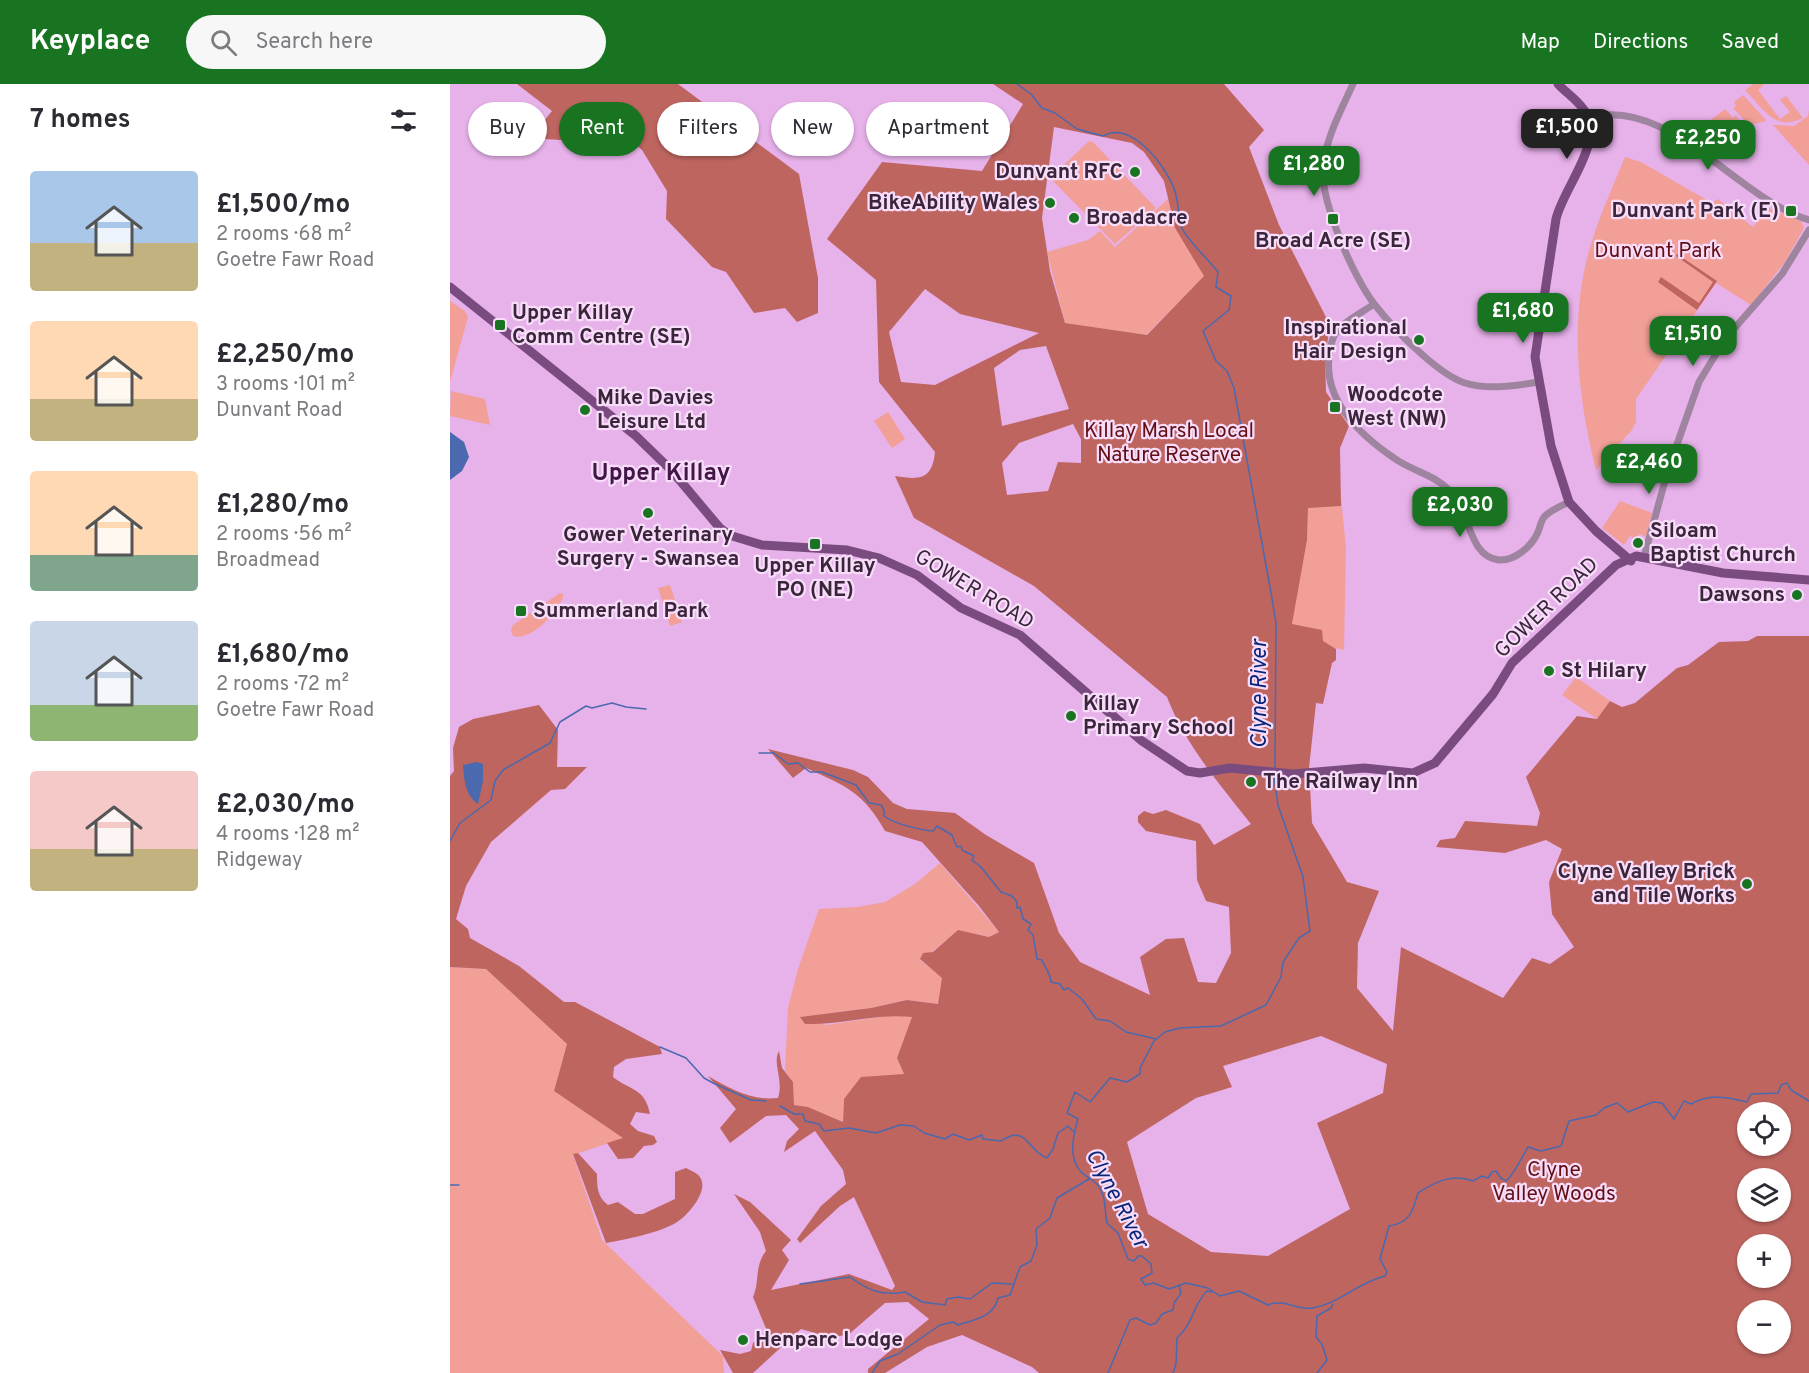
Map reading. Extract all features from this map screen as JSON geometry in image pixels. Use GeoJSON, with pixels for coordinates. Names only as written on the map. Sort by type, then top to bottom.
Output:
{"type":"FeatureCollection","features":[{"type":"Feature","properties":{"kind":"main road"},"geometry":{"type":"LineString","coordinates":[[1558,84],[1578,103],[1588,118],[1588,147],[1562,200],[1556,219],[1536,348],[1538,382],[1555,462],[1569,502],[1627,559]]}},
{"type":"Feature","properties":{"kind":"main road","name":"GOWER ROAD"},"geometry":{"type":"LineString","coordinates":[[450,287],[636,436],[672,471],[719,527],[729,535],[762,544],[847,550],[917,575],[961,608],[1020,635],[1097,703],[1178,767],[1200,773],[1230,768],[1293,774],[1364,768],[1413,773],[1435,763],[1493,694],[1512,663],[1616,566],[1627,559],[1644,557],[1723,573],[1809,582]]}},
{"type":"Feature","properties":{"kind":"main road","name":"GOWER ROAD"},"geometry":{"type":"LineString","coordinates":[[1627,559],[1635,562],[1684,566]]}},
{"type":"Feature","properties":{"kind":"street"},"geometry":{"type":"LineString","coordinates":[[1353,84],[1331,133],[1323,167],[1327,204],[1350,260],[1374,304],[1433,362],[1462,381],[1489,386],[1538,382]]}},
{"type":"Feature","properties":{"kind":"street"},"geometry":{"type":"LineString","coordinates":[[1588,118],[1616,114],[1666,131],[1705,153],[1773,206],[1809,220]]}},
{"type":"Feature","properties":{"kind":"street"},"geometry":{"type":"LineString","coordinates":[[1644,557],[1668,470],[1699,382],[1725,339],[1782,274],[1809,230]]}},
{"type":"Feature","properties":{"kind":"street"},"geometry":{"type":"LineString","coordinates":[[1374,304],[1340,328],[1330,351],[1328,365],[1332,390],[1348,418],[1392,457],[1433,477],[1449,490],[1462,505],[1479,550],[1492,559],[1510,558],[1523,551],[1536,536],[1545,515],[1569,502]]}},
{"type":"Feature","properties":{"kind":"green space"},"geometry":{"type":"Polygon","coordinates":[[[517,84],[678,84],[702,102],[657,102],[657,156],[759,156],[759,144],[771,153],[771,156],[775,156],[799,174],[818,278],[818,313],[797,322],[785,308],[754,313],[726,272],[712,267],[666,219],[667,191],[645,155],[645,102],[559,102],[559,140],[547,139],[547,117],[552,111],[547,107],[547,102],[540,102],[517,84]]]}},
{"type":"Feature","properties":{"kind":"green space","name":"Clyne Valley Woods"},"geometry":{"type":"Polygon","coordinates":[[[993,84],[1224,84],[1264,130],[1249,147],[1279,225],[1330,325],[1325,358],[1326,392],[1349,426],[1340,448],[1341,506],[1308,508],[1307,540],[1292,624],[1322,630],[1323,641],[1336,649],[1336,660],[1332,663],[1323,704],[1316,703],[1309,768],[1312,823],[1347,882],[1379,891],[1358,943],[1357,988],[1393,1031],[1401,947],[1503,998],[1532,958],[1550,964],[1574,947],[1552,914],[1549,882],[1562,849],[1546,840],[1505,853],[1436,847],[1440,840],[1455,838],[1465,821],[1537,826],[1540,813],[1526,777],[1577,716],[1597,719],[1610,701],[1622,707],[1635,703],[1677,668],[1688,665],[1719,642],[1748,641],[1757,636],[1809,636],[1809,1373],[1039,1373],[1032,1367],[962,1335],[927,1347],[885,1373],[868,1373],[868,1369],[929,1319],[908,1302],[885,1303],[848,1335],[829,1337],[801,1329],[753,1373],[733,1373],[720,1350],[740,1354],[751,1351],[753,1343],[767,1331],[753,1297],[758,1268],[766,1251],[760,1232],[734,1194],[750,1202],[791,1240],[782,1250],[789,1260],[771,1290],[849,1274],[892,1290],[895,1286],[854,1197],[840,1206],[800,1243],[797,1239],[821,1206],[846,1184],[843,1170],[815,1131],[784,1152],[787,1141],[799,1129],[786,1115],[766,1116],[730,1143],[720,1128],[736,1109],[708,1076],[750,1096],[778,1098],[780,1085],[777,1056],[779,1051],[782,1068],[793,1082],[794,1105],[808,1107],[843,1122],[844,1099],[861,1077],[904,1074],[897,1058],[912,1017],[899,1016],[805,1024],[800,1017],[871,1008],[907,1000],[938,1004],[942,978],[920,959],[923,953],[933,952],[958,930],[989,937],[999,932],[922,842],[885,831],[861,799],[832,780],[806,768],[793,778],[768,749],[853,770],[868,777],[893,803],[907,809],[955,813],[986,835],[1034,863],[1059,933],[1080,962],[1150,995],[1140,957],[1166,939],[1184,938],[1198,982],[1216,983],[1231,953],[1229,907],[1206,901],[1197,880],[1196,841],[1146,831],[1138,822],[1138,816],[1144,811],[1153,814],[1166,810],[1200,824],[1214,845],[1251,824],[1193,748],[1167,697],[1034,586],[914,518],[895,476],[918,478],[928,473],[935,452],[879,382],[876,280],[827,239],[882,162],[982,171],[991,156],[1010,156],[1010,125],[1023,104],[993,84]],[[1054,127],[1042,218],[1050,271],[1065,323],[1147,335],[1204,276],[1175,228],[1164,181],[1144,152],[1132,143],[1054,127]],[[925,289],[889,332],[901,382],[935,385],[1039,333],[960,314],[925,289]],[[1046,346],[1020,350],[994,368],[1002,426],[1069,409],[1046,346]],[[1073,424],[1019,443],[1002,463],[1007,495],[1048,491],[1058,462],[1081,463],[1081,439],[1073,424]],[[1321,1036],[1223,1066],[1232,1087],[1196,1098],[1127,1142],[1148,1214],[1211,1252],[1268,1256],[1350,1209],[1317,1123],[1383,1093],[1387,1064],[1321,1036]]]}},
{"type":"Feature","properties":{"kind":"green space"},"geometry":{"type":"Polygon","coordinates":[[[1753,84],[1764,84],[1758,90],[1780,119],[1790,112],[1780,100],[1786,96],[1803,118],[1785,122],[1770,116],[1745,90],[1753,84]]]}},
{"type":"Feature","properties":{"kind":"green space"},"geometry":{"type":"Polygon","coordinates":[[[1743,95],[1766,121],[1749,125],[1733,108],[1736,106],[1734,102],[1743,95]]]}},
{"type":"Feature","properties":{"kind":"green space"},"geometry":{"type":"Polygon","coordinates":[[[1725,109],[1733,118],[1736,115],[1742,127],[1732,136],[1728,131],[1721,137],[1708,122],[1725,109]]]}},
{"type":"Feature","properties":{"kind":"green space"},"geometry":{"type":"Polygon","coordinates":[[[1809,110],[1809,165],[1773,125],[1794,126],[1808,116],[1809,110]]]}},
{"type":"Feature","properties":{"kind":"green space"},"geometry":{"type":"Polygon","coordinates":[[[1089,141],[1093,142],[1156,208],[1115,244],[1050,178],[1089,141]]]}},
{"type":"Feature","properties":{"kind":"green space","name":"Dunvant Park"},"geometry":{"type":"Polygon","coordinates":[[[1625,157],[1641,162],[1712,203],[1718,199],[1753,227],[1769,208],[1801,221],[1804,228],[1785,262],[1751,305],[1716,283],[1636,399],[1636,422],[1632,430],[1596,470],[1589,442],[1580,383],[1578,324],[1580,295],[1593,238],[1625,157]]]}},
{"type":"Feature","properties":{"kind":"green space"},"geometry":{"type":"Polygon","coordinates":[[[1168,199],[1175,228],[1205,276],[1146,335],[1065,323],[1047,252],[1088,240],[1100,231],[1115,247],[1168,199]]]}},
{"type":"Feature","properties":{"kind":"green space"},"geometry":{"type":"Polygon","coordinates":[[[1677,254],[1717,281],[1697,310],[1658,282],[1661,277],[1699,303],[1713,282],[1676,256],[1677,254]]]}},
{"type":"Feature","properties":{"kind":"green space"},"geometry":{"type":"Polygon","coordinates":[[[450,301],[465,311],[468,317],[450,382],[450,301]]]}},
{"type":"Feature","properties":{"kind":"green space"},"geometry":{"type":"Polygon","coordinates":[[[451,391],[485,399],[490,425],[450,416],[451,391]]]}},
{"type":"Feature","properties":{"kind":"green space"},"geometry":{"type":"Polygon","coordinates":[[[888,412],[905,439],[892,448],[874,421],[888,412]]]}},
{"type":"Feature","properties":{"kind":"green space"},"geometry":{"type":"Polygon","coordinates":[[[1339,477],[1346,548],[1344,650],[1331,647],[1291,625],[1307,540],[1308,507],[1339,477]]]}},
{"type":"Feature","properties":{"kind":"green space"},"geometry":{"type":"Polygon","coordinates":[[[1620,501],[1652,513],[1646,537],[1640,534],[1635,539],[1630,536],[1624,545],[1602,528],[1620,501]]]}},
{"type":"Feature","properties":{"kind":"green space"},"geometry":{"type":"Polygon","coordinates":[[[670,585],[682,622],[670,626],[658,588],[670,585]]]}},
{"type":"Feature","properties":{"kind":"green space"},"geometry":{"type":"Polygon","coordinates":[[[560,593],[563,594],[563,598],[542,625],[528,634],[513,636],[511,630],[513,625],[560,593]]]}},
{"type":"Feature","properties":{"kind":"green space"},"geometry":{"type":"Polygon","coordinates":[[[1576,677],[1610,701],[1597,719],[1562,695],[1576,677]]]}},
{"type":"Feature","properties":{"kind":"green space"},"geometry":{"type":"Polygon","coordinates":[[[539,705],[558,730],[557,767],[587,767],[565,789],[551,790],[491,842],[466,886],[456,919],[468,929],[470,938],[519,966],[564,1002],[575,1002],[660,1047],[662,1054],[626,1059],[614,1067],[613,1077],[641,1095],[648,1106],[650,1114],[636,1112],[630,1124],[638,1131],[654,1136],[657,1142],[644,1146],[633,1158],[618,1159],[607,1143],[623,1138],[554,1091],[567,1044],[486,969],[450,967],[450,776],[454,771],[453,748],[459,727],[473,719],[539,705]]]}},
{"type":"Feature","properties":{"kind":"green space"},"geometry":{"type":"Polygon","coordinates":[[[940,863],[999,932],[989,937],[958,934],[920,960],[943,978],[938,1004],[907,1000],[871,1008],[801,1017],[826,1025],[893,1015],[913,1017],[897,1058],[904,1074],[844,1099],[843,1122],[808,1107],[794,1105],[793,1082],[785,1071],[788,1008],[798,969],[819,909],[858,907],[885,902],[915,884],[940,863]]]}},
{"type":"Feature","properties":{"kind":"green space"},"geometry":{"type":"Polygon","coordinates":[[[450,967],[486,969],[567,1044],[554,1091],[624,1138],[573,1155],[602,1240],[723,1356],[724,1373],[450,1373],[450,967]]]}},
{"type":"Feature","properties":{"kind":"green space"},"geometry":{"type":"Polygon","coordinates":[[[578,1153],[597,1174],[598,1191],[608,1205],[618,1202],[635,1214],[643,1214],[675,1199],[675,1172],[686,1168],[700,1177],[702,1185],[699,1198],[690,1211],[666,1228],[606,1243],[573,1154],[578,1153]]]}},
{"type":"Feature","properties":{"kind":"water"},"geometry":{"type":"Polygon","coordinates":[[[450,432],[464,442],[469,457],[462,471],[450,480],[450,432]]]}},
{"type":"Feature","properties":{"kind":"water"},"geometry":{"type":"Polygon","coordinates":[[[477,762],[483,764],[483,781],[478,804],[468,791],[463,765],[477,762]]]}},
{"type":"Feature","properties":{"kind":"waterway","name":"Clyne River"},"geometry":{"type":"LineString","coordinates":[[1017,84],[1031,94],[1042,108],[1055,113],[1077,129],[1103,136],[1114,133],[1124,134],[1145,147],[1163,168],[1174,188],[1182,228],[1218,272],[1216,287],[1231,296],[1229,310],[1203,331],[1216,361],[1227,371],[1234,388],[1276,623],[1275,768]]}},
{"type":"Feature","properties":{"kind":"waterway"},"geometry":{"type":"LineString","coordinates":[[450,841],[460,823],[491,800],[495,781],[503,770],[550,743],[560,722],[586,706],[592,708],[612,703],[646,709]]}},
{"type":"Feature","properties":{"kind":"waterway"},"geometry":{"type":"LineString","coordinates":[[759,753],[774,753],[788,764],[798,763],[810,772],[822,772],[856,785],[869,803],[881,805],[884,816],[894,822],[933,831],[937,826],[952,835],[957,847],[961,846],[962,850],[974,856],[972,860],[981,867],[1001,892],[1012,896],[1017,902],[1017,908],[1020,907],[1023,919],[1031,924],[1028,930],[1033,935],[1037,959],[1042,960],[1051,982],[1060,984],[1064,990],[1068,988],[1082,999],[1096,1019],[1110,1021],[1126,1032],[1156,1039]]}},
{"type":"Feature","properties":{"kind":"waterway","name":"Clyne River"},"geometry":{"type":"LineString","coordinates":[[1274,776],[1278,805],[1303,877],[1310,931],[1299,938],[1283,962],[1281,977],[1266,1005],[1221,1026],[1180,1028],[1165,1032],[1154,1041],[1140,1068],[1140,1074],[1127,1082],[1110,1078],[1090,1102],[1075,1092],[1067,1113],[1078,1119],[1073,1140],[1074,1160],[1081,1172],[1100,1188],[1104,1197],[1107,1223],[1118,1233],[1128,1259],[1134,1261],[1138,1256],[1142,1256],[1151,1264],[1152,1273],[1141,1279],[1145,1285],[1154,1283],[1169,1289],[1186,1283],[1208,1288],[1220,1296],[1239,1291],[1268,1305],[1280,1303],[1313,1308],[1340,1298],[1366,1283],[1385,1276],[1387,1272],[1380,1259],[1389,1226],[1402,1222],[1410,1215],[1418,1193],[1431,1185],[1451,1178],[1473,1181],[1482,1176],[1488,1178],[1492,1172],[1496,1171],[1506,1181],[1528,1147],[1541,1151],[1561,1146],[1569,1121],[1596,1115],[1604,1108],[1617,1103],[1628,1112],[1653,1102],[1662,1103],[1674,1119],[1684,1101],[1691,1104],[1705,1098],[1718,1097],[1747,1102],[1751,1094],[1778,1093],[1781,1085],[1787,1083],[1791,1090],[1809,1101]]}},
{"type":"Feature","properties":{"kind":"waterway"},"geometry":{"type":"LineString","coordinates":[[660,1047],[686,1058],[704,1078],[715,1084],[751,1100],[766,1101]]}},
{"type":"Feature","properties":{"kind":"waterway"},"geometry":{"type":"LineString","coordinates":[[780,1106],[794,1114],[803,1114],[805,1121],[819,1124],[824,1131],[849,1128],[876,1133],[900,1125],[914,1126],[924,1133],[945,1139],[953,1134],[969,1140],[982,1135],[983,1139],[1001,1141],[1016,1135],[1027,1140],[1035,1150],[1047,1158],[1053,1149],[1058,1133],[1068,1126],[1073,1131]]}},
{"type":"Feature","properties":{"kind":"waterway"},"geometry":{"type":"LineString","coordinates":[[872,1373],[880,1361],[898,1354],[940,1325],[953,1322],[958,1325],[977,1319],[988,1314],[998,1298],[1010,1295],[1020,1267],[1031,1261],[1037,1245],[1036,1229],[1050,1218],[1057,1198],[1089,1179]]}},
{"type":"Feature","properties":{"kind":"waterway"},"geometry":{"type":"LineString","coordinates":[[450,1185],[459,1185]]}},
{"type":"Feature","properties":{"kind":"waterway"},"geometry":{"type":"LineString","coordinates":[[800,1284],[850,1277],[876,1291],[905,1292],[922,1302],[945,1305],[947,1299],[958,1297],[970,1299],[992,1283],[1012,1284]]}},
{"type":"Feature","properties":{"kind":"waterway"},"geometry":{"type":"LineString","coordinates":[[1108,1373],[1130,1320],[1136,1318],[1150,1325],[1156,1323],[1162,1314],[1173,1310],[1174,1303],[1181,1293],[1179,1285]]}},
{"type":"Feature","properties":{"kind":"waterway"},"geometry":{"type":"LineString","coordinates":[[1173,1373],[1176,1364],[1177,1338],[1187,1326],[1202,1296],[1207,1291],[1212,1292]]}},
{"type":"Feature","properties":{"kind":"waterway"},"geometry":{"type":"LineString","coordinates":[[1317,1373],[1327,1360],[1322,1344],[1316,1337],[1317,1316],[1331,1308],[1333,1304]]}},
{"type":"Feature","properties":{"kind":"place","name":"Dunvant RFC"},"geometry":{"type":"Point","coordinates":[1135,172]}},
{"type":"Feature","properties":{"kind":"place","name":"BikeAbility Wales"},"geometry":{"type":"Point","coordinates":[1050,203]}},
{"type":"Feature","properties":{"kind":"place","name":"Dunvant Park (E)"},"geometry":{"type":"Point","coordinates":[1791,211]}},
{"type":"Feature","properties":{"kind":"place","name":"Broadacre"},"geometry":{"type":"Point","coordinates":[1074,218]}},
{"type":"Feature","properties":{"kind":"place","name":"Broad Acre (SE)"},"geometry":{"type":"Point","coordinates":[1333,219]}},
{"type":"Feature","properties":{"kind":"place","name":"Upper Killay Comm Centre (SE)"},"geometry":{"type":"Point","coordinates":[500,325]}},
{"type":"Feature","properties":{"kind":"place","name":"Inspirational Hair Design"},"geometry":{"type":"Point","coordinates":[1419,340]}},
{"type":"Feature","properties":{"kind":"place","name":"Woodcote West (NW)"},"geometry":{"type":"Point","coordinates":[1335,407]}},
{"type":"Feature","properties":{"kind":"place","name":"Mike Davies Leisure Ltd"},"geometry":{"type":"Point","coordinates":[585,410]}},
{"type":"Feature","properties":{"kind":"place","name":"Gower Veterinary Surgery - Swansea"},"geometry":{"type":"Point","coordinates":[648,513]}},
{"type":"Feature","properties":{"kind":"place","name":"Siloam Baptist Church"},"geometry":{"type":"Point","coordinates":[1638,543]}},
{"type":"Feature","properties":{"kind":"place","name":"Upper Killay PO (NE)"},"geometry":{"type":"Point","coordinates":[815,544]}},
{"type":"Feature","properties":{"kind":"place","name":"Dawsons"},"geometry":{"type":"Point","coordinates":[1797,595]}},
{"type":"Feature","properties":{"kind":"place","name":"Summerland Park"},"geometry":{"type":"Point","coordinates":[521,611]}},
{"type":"Feature","properties":{"kind":"place","name":"St Hilary"},"geometry":{"type":"Point","coordinates":[1549,671]}},
{"type":"Feature","properties":{"kind":"place","name":"Killay Primary School"},"geometry":{"type":"Point","coordinates":[1071,716]}},
{"type":"Feature","properties":{"kind":"place","name":"The Railway Inn"},"geometry":{"type":"Point","coordinates":[1251,782]}},
{"type":"Feature","properties":{"kind":"place","name":"Clyne Valley Brick and Tile Works"},"geometry":{"type":"Point","coordinates":[1747,884]}},
{"type":"Feature","properties":{"kind":"place","name":"Henparc Lodge"},"geometry":{"type":"Point","coordinates":[743,1340]}},
{"type":"Feature","properties":{"kind":"district","name":"Upper Killay"},"geometry":{"type":"Point","coordinates":[661,474]}},
{"type":"Feature","properties":{"kind":"park label","name":"Killay Marsh Local Nature Reserve"},"geometry":{"type":"Point","coordinates":[1169,443]}}]}
